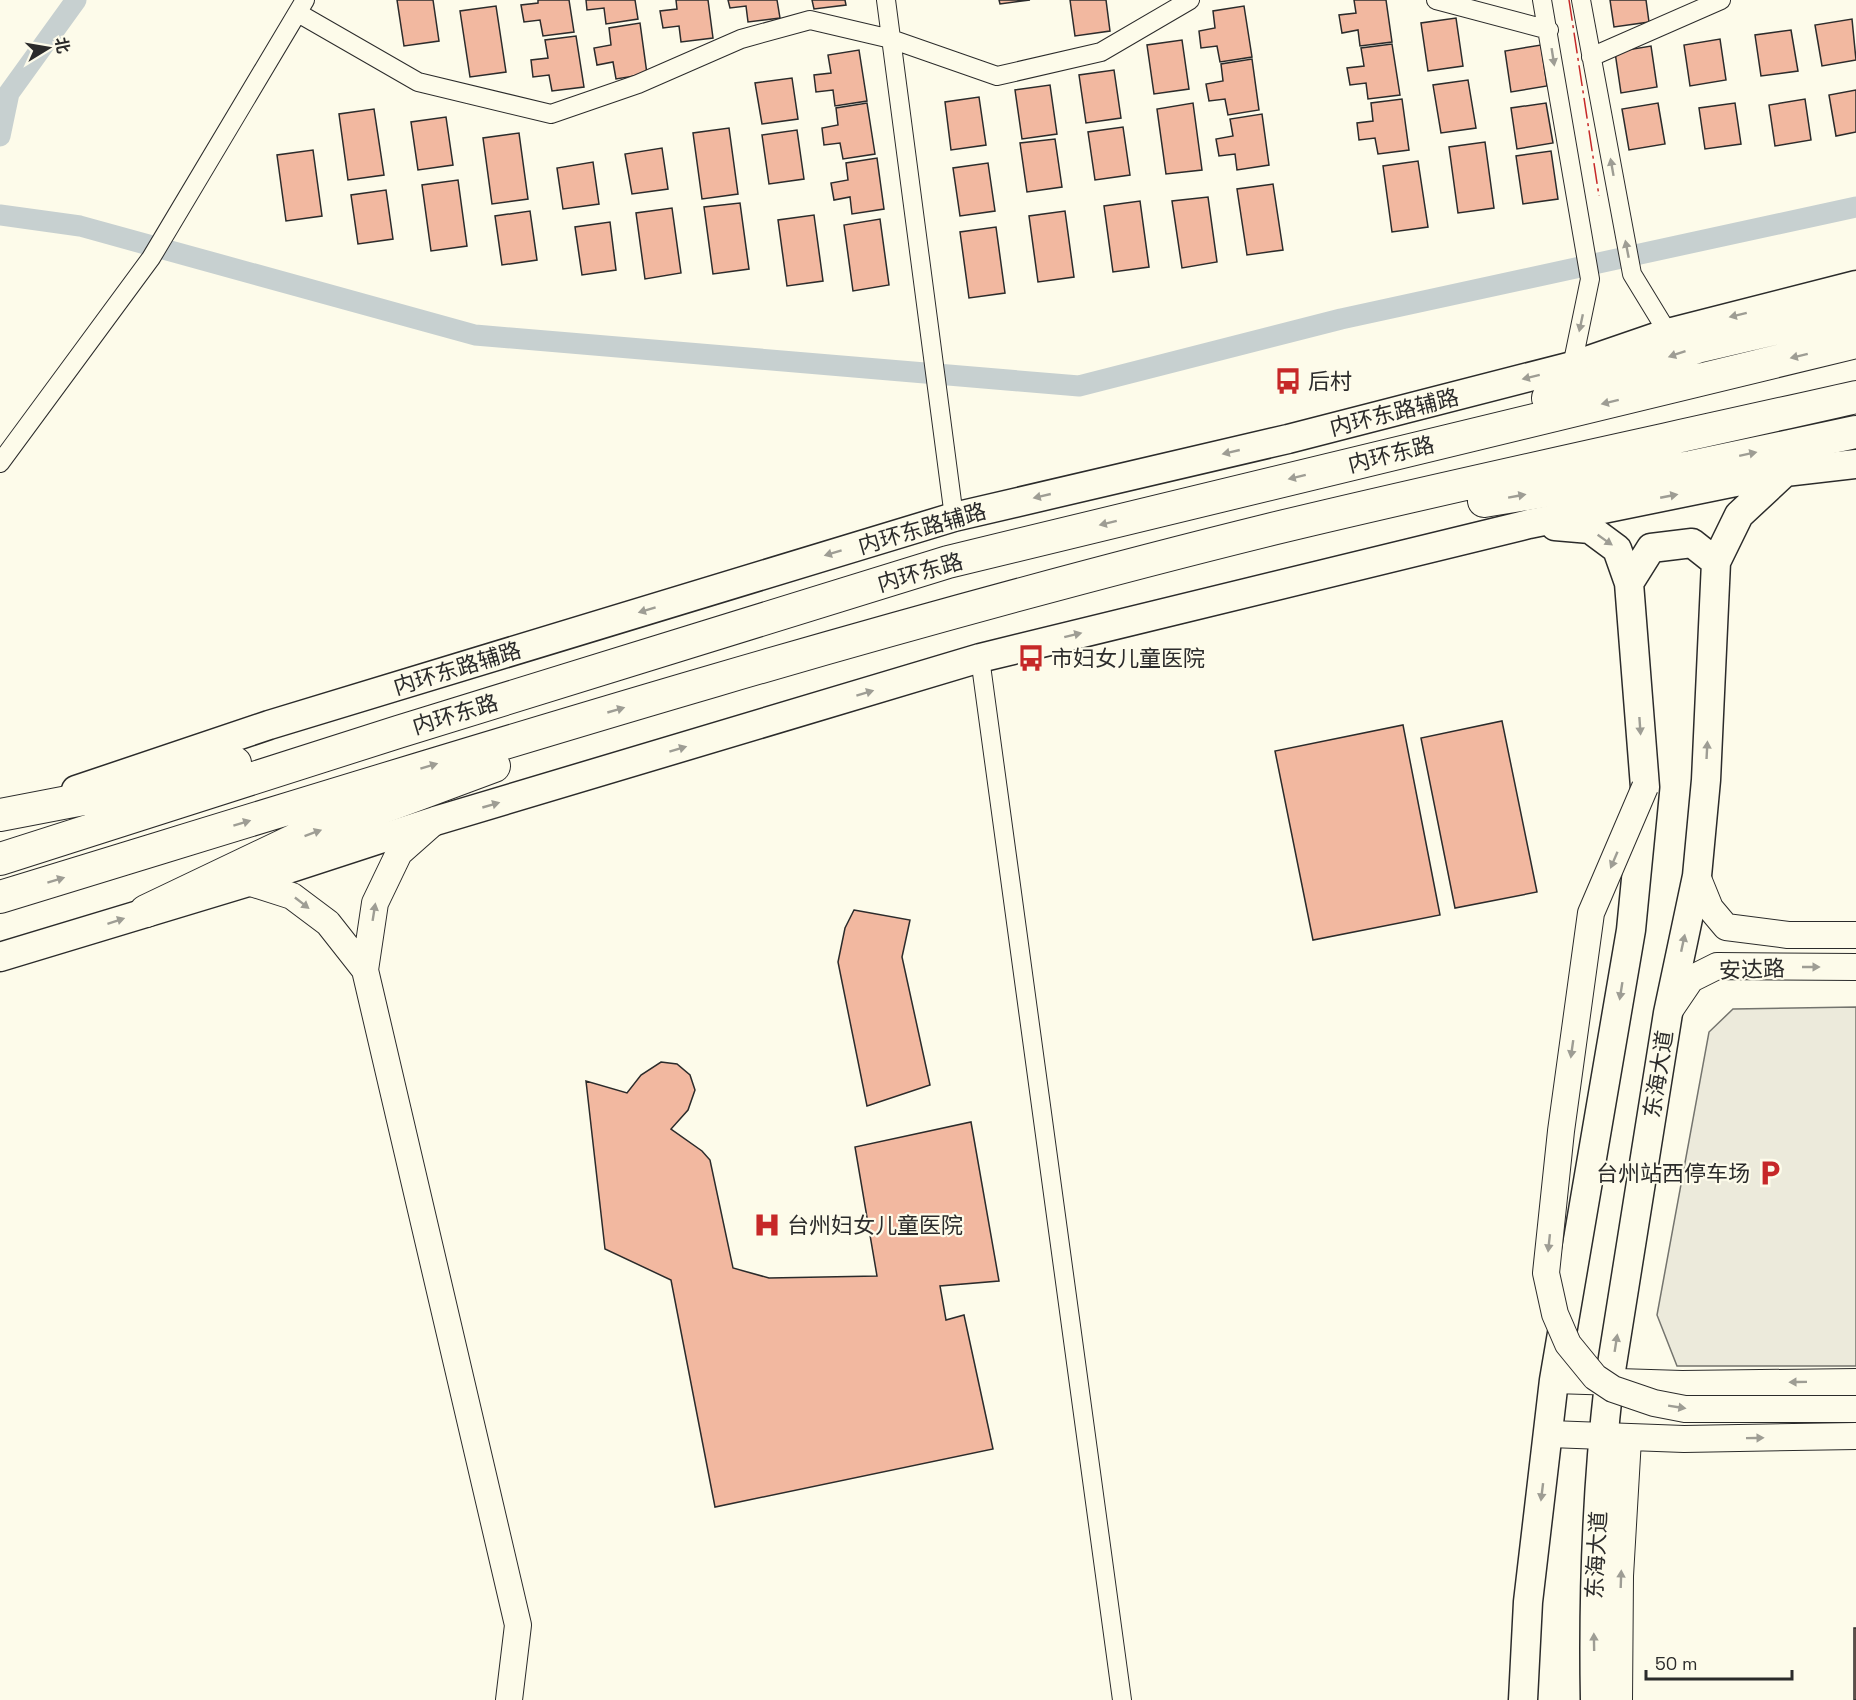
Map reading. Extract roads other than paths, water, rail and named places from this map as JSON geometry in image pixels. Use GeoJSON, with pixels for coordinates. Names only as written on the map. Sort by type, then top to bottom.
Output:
{"type":"FeatureCollection","features":[{"type":"Feature","properties":{"kind":"highway"},"geometry":{"type":"LineString","coordinates":[[1340,466],[1697,347],[1856,310]]}},
{"type":"Feature","properties":{"kind":"highway","name":"内环东路"},"geometry":{"type":"LineString","coordinates":[[0,859],[398,732],[948,562],[1856,342]]}},
{"type":"Feature","properties":{"kind":"highway","name":"内环东路"},"geometry":{"type":"LineString","coordinates":[[0,897],[576,721],[968,610],[1272,529],[1856,397]]}},
{"type":"Feature","properties":{"kind":"highway"},"geometry":{"type":"LineString","coordinates":[[1272,529],[1454,506],[1691,466],[1856,432]]}},
{"type":"Feature","properties":{"kind":"highway"},"geometry":{"type":"LineString","coordinates":[[146,911],[295,840],[491,768],[576,721]]}},
{"type":"Feature","properties":{"kind":"highway"},"geometry":{"type":"LineString","coordinates":[[0,815],[125,791],[277,753],[398,732]]}},
{"type":"Feature","properties":{"kind":"main road","name":"内环东路辅路"},"geometry":{"type":"LineString","coordinates":[[0,815],[280,722],[954,517],[1288,439],[1572,366],[1668,333],[1856,285]]}},
{"type":"Feature","properties":{"kind":"main road"},"geometry":{"type":"LineString","coordinates":[[0,957],[248,882],[435,821],[980,658],[1529,524],[1785,472],[1856,464]]}},
{"type":"Feature","properties":{"kind":"main road","name":"东海大道"},"geometry":{"type":"LineString","coordinates":[[1595,1700],[1593,1597],[1615,1438],[1609,1383],[1668,1013],[1697,876],[1706,780],[1716,562],[1739,515],[1785,472]]}},
{"type":"Feature","properties":{"kind":"main road"},"geometry":{"type":"LineString","coordinates":[[1523,1700],[1528,1602],[1550,1434],[1554,1380],[1631,930],[1645,787],[1629,583],[1617,549],[1590,529],[1529,524]]}},
{"type":"Feature","properties":{"kind":"main road"},"geometry":{"type":"LineString","coordinates":[[1629,583],[1652,548],[1692,543],[1716,562]]}},
{"type":"Feature","properties":{"kind":"street"},"geometry":{"type":"LineString","coordinates":[[886,0],[954,517]]}},
{"type":"Feature","properties":{"kind":"street"},"geometry":{"type":"LineString","coordinates":[[0,463],[151,258],[302,6],[418,82],[551,114],[638,84],[741,39],[810,20],[891,39],[997,76],[1101,52],[1190,0]]}},
{"type":"Feature","properties":{"kind":"street"},"geometry":{"type":"LineString","coordinates":[[1436,0],[1548,30]]}},
{"type":"Feature","properties":{"kind":"street"},"geometry":{"type":"LineString","coordinates":[[1542,0],[1590,279],[1572,366]]}},
{"type":"Feature","properties":{"kind":"street"},"geometry":{"type":"LineString","coordinates":[[1581,0],[1632,274],[1668,333]]}},
{"type":"Feature","properties":{"kind":"street"},"geometry":{"type":"LineString","coordinates":[[1592,57],[1721,0]]}},
{"type":"Feature","properties":{"kind":"street"},"geometry":{"type":"LineString","coordinates":[[980,658],[1122,1700]]}},
{"type":"Feature","properties":{"kind":"street"},"geometry":{"type":"LineString","coordinates":[[1645,787],[1591,913],[1561,1131],[1546,1273],[1554,1314],[1568,1344],[1580,1362],[1595,1377],[1613,1389],[1654,1403],[1685,1409],[1856,1409]]}},
{"type":"Feature","properties":{"kind":"street"},"geometry":{"type":"LineString","coordinates":[[435,821],[399,853],[375,903],[365,970],[518,1625],[509,1700]]}},
{"type":"Feature","properties":{"kind":"street","name":"安达路"},"geometry":{"type":"LineString","coordinates":[[1697,876],[1710,908],[1726,927],[1788,934],[1856,935]]}},
{"type":"Feature","properties":{"kind":"street"},"geometry":{"type":"LineString","coordinates":[[248,882],[292,896],[327,923],[365,970]]}},
{"type":"Feature","properties":{"kind":"street","name":"安达路"},"geometry":{"type":"LineString","coordinates":[[1668,1013],[1691,979],[1717,966],[1856,967]]}},
{"type":"Feature","properties":{"kind":"street"},"geometry":{"type":"LineString","coordinates":[[1554,1380],[1609,1383],[1856,1382]]}},
{"type":"Feature","properties":{"kind":"street"},"geometry":{"type":"LineString","coordinates":[[1550,1434],[1615,1438],[1856,1436]]}},
{"type":"Feature","properties":{"kind":"street"},"geometry":{"type":"LineString","coordinates":[[1615,1438],[1620,1576],[1619,1700]]}},
{"type":"Feature","properties":{"kind":"waterway"},"geometry":{"type":"LineString","coordinates":[[0,136],[9,93],[76,0]]}},
{"type":"Feature","properties":{"kind":"waterway"},"geometry":{"type":"LineString","coordinates":[[0,215],[80,226],[475,335],[1079,386],[1341,319],[1856,207]]}},
{"type":"Feature","properties":{"kind":"place","name":"后村"},"geometry":{"type":"Point","coordinates":[1288,381]}},
{"type":"Feature","properties":{"kind":"place","name":"市妇女儿童医院"},"geometry":{"type":"Point","coordinates":[1031,658]}},
{"type":"Feature","properties":{"kind":"place","name":"台州站西停车场"},"geometry":{"type":"Point","coordinates":[1770,1173]}},
{"type":"Feature","properties":{"kind":"place","name":"台州妇女儿童医院"},"geometry":{"type":"Point","coordinates":[767,1225]}}]}
